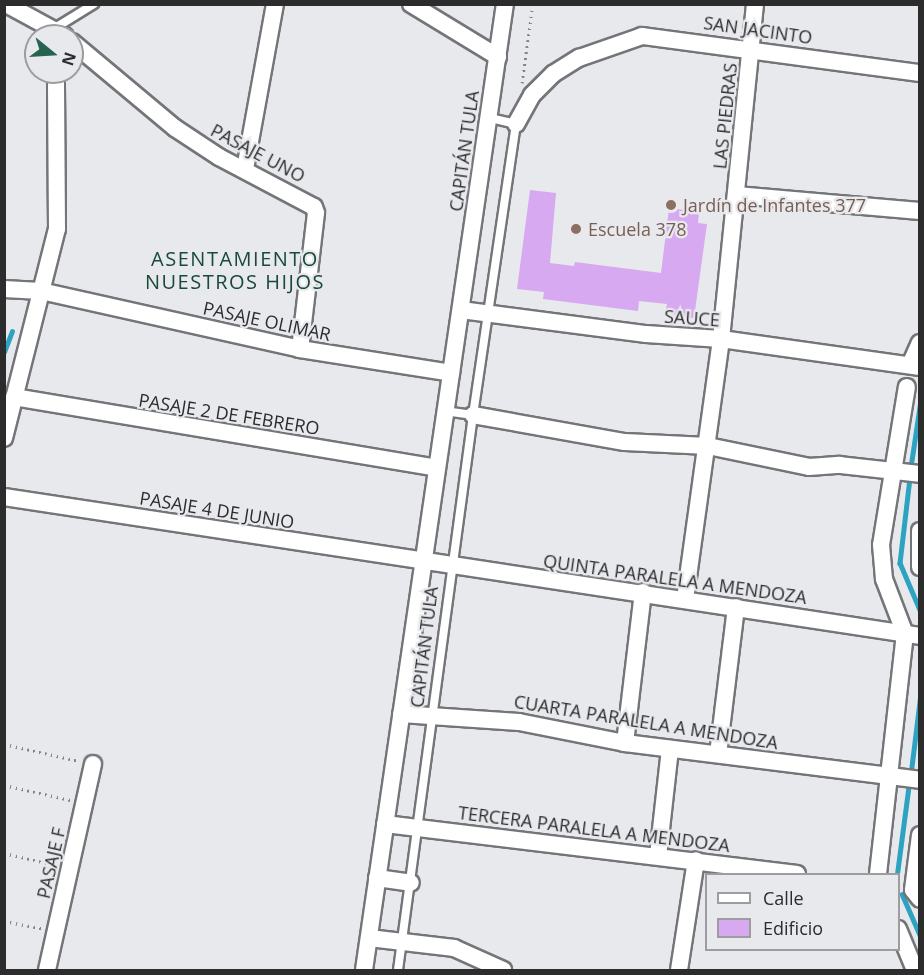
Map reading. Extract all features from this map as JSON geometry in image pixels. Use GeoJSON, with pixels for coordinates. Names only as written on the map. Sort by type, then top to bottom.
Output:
{"type":"FeatureCollection","features":[{"type":"Feature","properties":{"kind":"street"},"geometry":{"type":"LineString","coordinates":[[6,4],[42,24]]}},
{"type":"Feature","properties":{"kind":"street"},"geometry":{"type":"LineString","coordinates":[[244,169],[275,4]]}},
{"type":"Feature","properties":{"kind":"street"},"geometry":{"type":"LineString","coordinates":[[411,4],[498,57]]}},
{"type":"Feature","properties":{"kind":"street","name":"CAPITÁN TULA"},"geometry":{"type":"LineString","coordinates":[[364,970],[505,4]]}},
{"type":"Feature","properties":{"kind":"street","name":"LAS PIEDRAS"},"geometry":{"type":"LineString","coordinates":[[685,599],[722,339],[755,4]]}},
{"type":"Feature","properties":{"kind":"street","name":"SAN JACINTO"},"geometry":{"type":"LineString","coordinates":[[516,124],[532,95],[553,74],[579,58],[642,36],[920,73]]}},
{"type":"Feature","properties":{"kind":"street","name":"PASAJE UNO"},"geometry":{"type":"LineString","coordinates":[[84,52],[175,128],[244,169],[308,201],[316,213],[300,349]]}},
{"type":"Feature","properties":{"kind":"street"},"geometry":{"type":"LineString","coordinates":[[4,438],[57,229],[56,84]]}},
{"type":"Feature","properties":{"kind":"street"},"geometry":{"type":"LineString","coordinates":[[736,195],[920,211]]}},
{"type":"Feature","properties":{"kind":"street","name":"PASAJE OLIMAR"},"geometry":{"type":"LineString","coordinates":[[4,289],[41,291],[300,349],[451,373]]}},
{"type":"Feature","properties":{"kind":"street","name":"SAUCE"},"geometry":{"type":"LineString","coordinates":[[461,310],[646,334],[722,339],[915,366]]}},
{"type":"Feature","properties":{"kind":"street"},"geometry":{"type":"LineString","coordinates":[[915,366],[920,343]]}},
{"type":"Feature","properties":{"kind":"street"},"geometry":{"type":"LineString","coordinates":[[878,873],[890,776],[912,635],[884,579],[882,561],[883,527],[895,471],[907,387]]}},
{"type":"Feature","properties":{"kind":"street","name":"PASAJE 2 DE FEBRERO"},"geometry":{"type":"LineString","coordinates":[[14,397],[437,468]]}},
{"type":"Feature","properties":{"kind":"street"},"geometry":{"type":"LineString","coordinates":[[473,415],[625,442],[708,446],[809,467],[840,465],[920,474]]}},
{"type":"Feature","properties":{"kind":"street","name":"PASAJE 4 DE JUNIO"},"geometry":{"type":"LineString","coordinates":[[4,497],[424,562]]}},
{"type":"Feature","properties":{"kind":"street"},"geometry":{"type":"LineString","coordinates":[[920,531],[920,567]]}},
{"type":"Feature","properties":{"kind":"street","name":"QUINTA PARALELA A MENDOZA"},"geometry":{"type":"LineString","coordinates":[[424,562],[643,592],[912,635]]}},
{"type":"Feature","properties":{"kind":"street"},"geometry":{"type":"LineString","coordinates":[[625,743],[643,592]]}},
{"type":"Feature","properties":{"kind":"street"},"geometry":{"type":"LineString","coordinates":[[718,754],[736,607]]}},
{"type":"Feature","properties":{"kind":"street","name":"CUARTA PARALELA A MENDOZA"},"geometry":{"type":"LineString","coordinates":[[401,714],[519,722],[625,743],[920,780]]}},
{"type":"Feature","properties":{"kind":"street"},"geometry":{"type":"LineString","coordinates":[[658,856],[670,748]]}},
{"type":"Feature","properties":{"kind":"street","name":"PASAJE F"},"geometry":{"type":"LineString","coordinates":[[46,970],[86,804],[93,764]]}},
{"type":"Feature","properties":{"kind":"street","name":"TERCERA PARALELA A MENDOZA"},"geometry":{"type":"LineString","coordinates":[[385,824],[790,873]]}},
{"type":"Feature","properties":{"kind":"street"},"geometry":{"type":"LineString","coordinates":[[913,892],[920,835]]}},
{"type":"Feature","properties":{"kind":"street"},"geometry":{"type":"LineString","coordinates":[[679,970],[696,860]]}},
{"type":"Feature","properties":{"kind":"street"},"geometry":{"type":"LineString","coordinates":[[377,878],[411,883]]}},
{"type":"Feature","properties":{"kind":"street"},"geometry":{"type":"LineString","coordinates":[[900,934],[915,970]]}},
{"type":"Feature","properties":{"kind":"street"},"geometry":{"type":"LineString","coordinates":[[369,938],[454,948],[503,970]]}},
{"type":"Feature","properties":{"kind":"lane"},"geometry":{"type":"LineString","coordinates":[[69,24],[94,4]]}},
{"type":"Feature","properties":{"kind":"lane"},"geometry":{"type":"LineString","coordinates":[[489,118],[516,124]]}},
{"type":"Feature","properties":{"kind":"lane","name":"CAPITÁN TULA"},"geometry":{"type":"LineString","coordinates":[[398,970],[420,828],[473,415],[516,124]]}},
{"type":"Feature","properties":{"kind":"lane"},"geometry":{"type":"LineString","coordinates":[[446,411],[473,415]]}},
{"type":"Feature","properties":{"kind":"path"},"geometry":{"type":"LineString","coordinates":[[521,91],[532,4]]}},
{"type":"Feature","properties":{"kind":"path"},"geometry":{"type":"LineString","coordinates":[[4,744],[93,764]]}},
{"type":"Feature","properties":{"kind":"path"},"geometry":{"type":"LineString","coordinates":[[4,785],[86,804]]}},
{"type":"Feature","properties":{"kind":"path"},"geometry":{"type":"LineString","coordinates":[[4,852],[70,868]]}},
{"type":"Feature","properties":{"kind":"path"},"geometry":{"type":"LineString","coordinates":[[4,921],[56,932]]}},
{"type":"Feature","properties":{"kind":"building"},"geometry":{"type":"Polygon","coordinates":[[[530,190],[556,193],[550,263],[574,266],[575,262],[661,273],[669,208],[699,212],[698,223],[707,224],[694,318],[665,314],[667,304],[639,301],[638,311],[543,299],[544,292],[517,289],[530,190]]]}},
{"type":"Feature","properties":{"kind":"waterway"},"geometry":{"type":"LineString","coordinates":[[4,352],[12,331]]}},
{"type":"Feature","properties":{"kind":"waterway"},"geometry":{"type":"LineString","coordinates":[[911,464],[920,404]]}},
{"type":"Feature","properties":{"kind":"waterway"},"geometry":{"type":"LineString","coordinates":[[910,478],[900,563],[920,610]]}},
{"type":"Feature","properties":{"kind":"waterway"},"geometry":{"type":"LineString","coordinates":[[911,771],[920,698]]}},
{"type":"Feature","properties":{"kind":"waterway"},"geometry":{"type":"LineString","coordinates":[[897,873],[909,783]]}},
{"type":"Feature","properties":{"kind":"waterway"},"geometry":{"type":"LineString","coordinates":[[902,894],[920,935]]}},
{"type":"Feature","properties":{"kind":"place","name":"Jardín de Infantes 377"},"geometry":{"type":"Point","coordinates":[671,205]}},
{"type":"Feature","properties":{"kind":"place","name":"Escuela 378"},"geometry":{"type":"Point","coordinates":[576,229]}},
{"type":"Feature","properties":{"kind":"district","name":"ASENTAMIENTO NUESTROS HIJOS"},"geometry":{"type":"Point","coordinates":[235,270]}}]}
